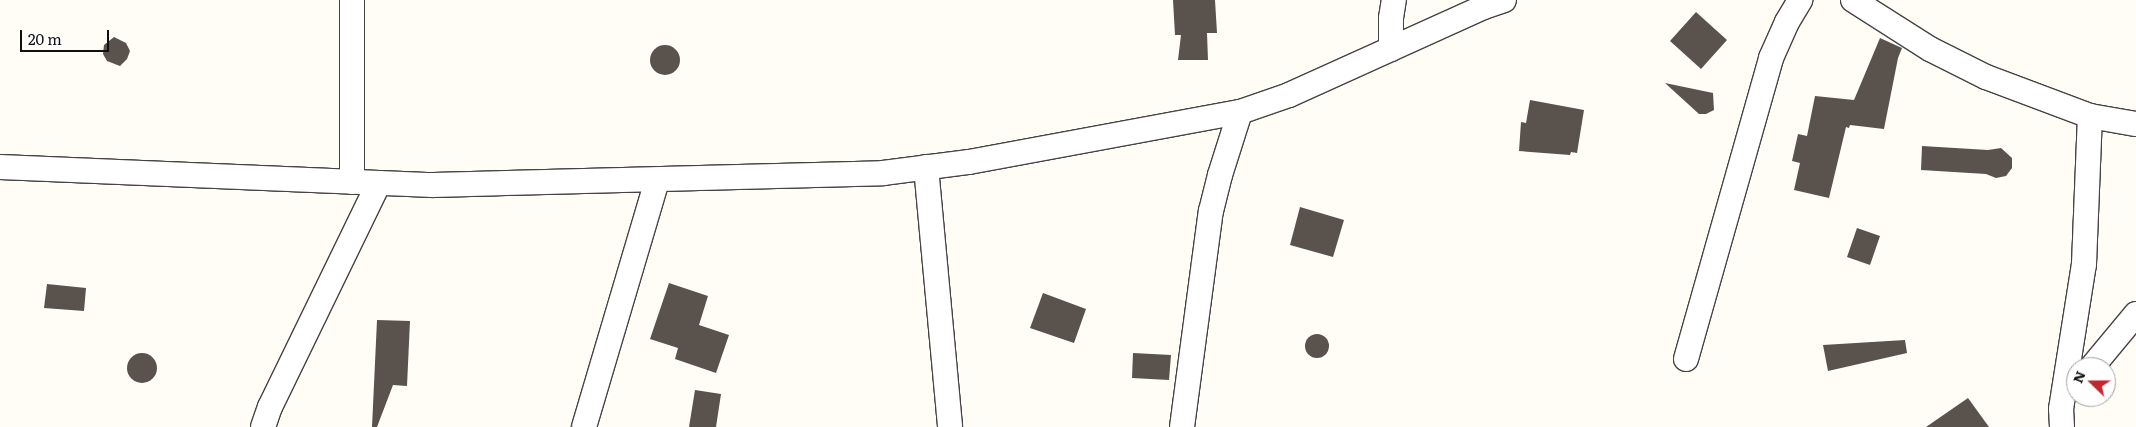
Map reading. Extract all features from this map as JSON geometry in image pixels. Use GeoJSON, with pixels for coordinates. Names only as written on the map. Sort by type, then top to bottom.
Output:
{"type":"FeatureCollection","features":[{"type":"Feature","properties":{"kind":"street"},"geometry":{"type":"LineString","coordinates":[[352,0],[352,182]]}},
{"type":"Feature","properties":{"kind":"street"},"geometry":{"type":"LineString","coordinates":[[1390,49],[1391,18],[1394,0]]}},
{"type":"Feature","properties":{"kind":"street"},"geometry":{"type":"LineString","coordinates":[[0,166],[480,186],[883,173],[969,162],[1240,112],[1289,95],[1484,6],[1504,0]]}},
{"type":"Feature","properties":{"kind":"street"},"geometry":{"type":"LineString","coordinates":[[1686,360],[1771,58],[1787,22],[1800,0]]}},
{"type":"Feature","properties":{"kind":"street"},"geometry":{"type":"LineString","coordinates":[[1853,0],[1930,49],[1986,77],[2090,116],[2136,124]]}},
{"type":"Feature","properties":{"kind":"street"},"geometry":{"type":"LineString","coordinates":[[1182,427],[1211,211],[1240,112]]}},
{"type":"Feature","properties":{"kind":"street"},"geometry":{"type":"LineString","coordinates":[[2043,427],[2061,418],[2084,264],[2090,116]]}},
{"type":"Feature","properties":{"kind":"street"},"geometry":{"type":"LineString","coordinates":[[926,167],[950,427]]}},
{"type":"Feature","properties":{"kind":"street"},"geometry":{"type":"LineString","coordinates":[[584,427],[657,180]]}},
{"type":"Feature","properties":{"kind":"street"},"geometry":{"type":"LineString","coordinates":[[263,427],[274,398],[379,183]]}},
{"type":"Feature","properties":{"kind":"street"},"geometry":{"type":"LineString","coordinates":[[2100,357],[2136,314]]}},
{"type":"Feature","properties":{"kind":"building"},"geometry":{"type":"Polygon","coordinates":[[[1173,0],[1215,0],[1217,33],[1207,33],[1208,60],[1178,60],[1181,35],[1175,35],[1173,0]]]}},
{"type":"Feature","properties":{"kind":"building"},"geometry":{"type":"Polygon","coordinates":[[[1696,12],[1727,40],[1701,69],[1670,41],[1696,12]]]}},
{"type":"Feature","properties":{"kind":"building"},"geometry":{"type":"Polygon","coordinates":[[[114,37],[126,43],[130,51],[127,59],[120,66],[107,61],[103,54],[104,45],[114,37]]]}},
{"type":"Feature","properties":{"kind":"building"},"geometry":{"type":"Polygon","coordinates":[[[1880,38],[1902,48],[1898,58],[1884,129],[1850,125],[1849,128],[1846,127],[1829,198],[1794,190],[1800,163],[1792,161],[1798,134],[1807,136],[1815,96],[1854,100],[1880,38]]]}},
{"type":"Feature","properties":{"kind":"building"},"geometry":{"type":"Polygon","coordinates":[[[665,45],[676,49],[680,60],[676,71],[665,75],[654,71],[650,60],[654,49],[665,45]]]}},
{"type":"Feature","properties":{"kind":"building"},"geometry":{"type":"Polygon","coordinates":[[[1665,83],[1713,93],[1714,110],[1706,114],[1699,114],[1665,83]]]}},
{"type":"Feature","properties":{"kind":"building"},"geometry":{"type":"Polygon","coordinates":[[[1530,100],[1584,110],[1577,153],[1571,152],[1570,155],[1519,151],[1521,122],[1526,123],[1530,100]]]}},
{"type":"Feature","properties":{"kind":"building"},"geometry":{"type":"Polygon","coordinates":[[[1922,146],[1988,150],[2001,148],[2012,158],[2012,168],[2006,176],[1996,178],[1986,174],[1921,170],[1922,146]]]}},
{"type":"Feature","properties":{"kind":"building"},"geometry":{"type":"Polygon","coordinates":[[[1300,207],[1344,220],[1333,257],[1290,245],[1300,207]]]}},
{"type":"Feature","properties":{"kind":"building"},"geometry":{"type":"Polygon","coordinates":[[[1857,228],[1880,236],[1870,265],[1847,257],[1857,228]]]}},
{"type":"Feature","properties":{"kind":"building"},"geometry":{"type":"Polygon","coordinates":[[[669,283],[708,296],[699,325],[729,335],[716,373],[675,359],[678,348],[650,339],[669,283]]]}},
{"type":"Feature","properties":{"kind":"building"},"geometry":{"type":"Polygon","coordinates":[[[47,284],[86,288],[84,311],[44,308],[47,284]]]}},
{"type":"Feature","properties":{"kind":"building"},"geometry":{"type":"Polygon","coordinates":[[[1043,293],[1086,309],[1074,343],[1030,328],[1043,293]]]}},
{"type":"Feature","properties":{"kind":"building"},"geometry":{"type":"Polygon","coordinates":[[[377,320],[410,321],[407,386],[393,385],[377,427],[372,427],[377,320]]]}},
{"type":"Feature","properties":{"kind":"building"},"geometry":{"type":"Polygon","coordinates":[[[1317,334],[1322,335],[1328,341],[1328,351],[1322,357],[1317,358],[1312,357],[1306,351],[1305,346],[1306,341],[1312,335],[1317,334]]]}},
{"type":"Feature","properties":{"kind":"building"},"geometry":{"type":"Polygon","coordinates":[[[1905,340],[1907,353],[1828,371],[1823,345],[1905,340]]]}},
{"type":"Feature","properties":{"kind":"building"},"geometry":{"type":"Polygon","coordinates":[[[142,353],[152,358],[157,368],[152,378],[142,383],[132,378],[127,368],[132,358],[142,353]]]}},
{"type":"Feature","properties":{"kind":"building"},"geometry":{"type":"Polygon","coordinates":[[[1133,353],[1171,355],[1169,380],[1132,378],[1133,353]]]}},
{"type":"Feature","properties":{"kind":"building"},"geometry":{"type":"Polygon","coordinates":[[[695,390],[721,394],[716,427],[689,427],[695,390]]]}},
{"type":"Feature","properties":{"kind":"building"},"geometry":{"type":"Polygon","coordinates":[[[1968,398],[1989,427],[1926,427],[1968,398]]]}}]}
